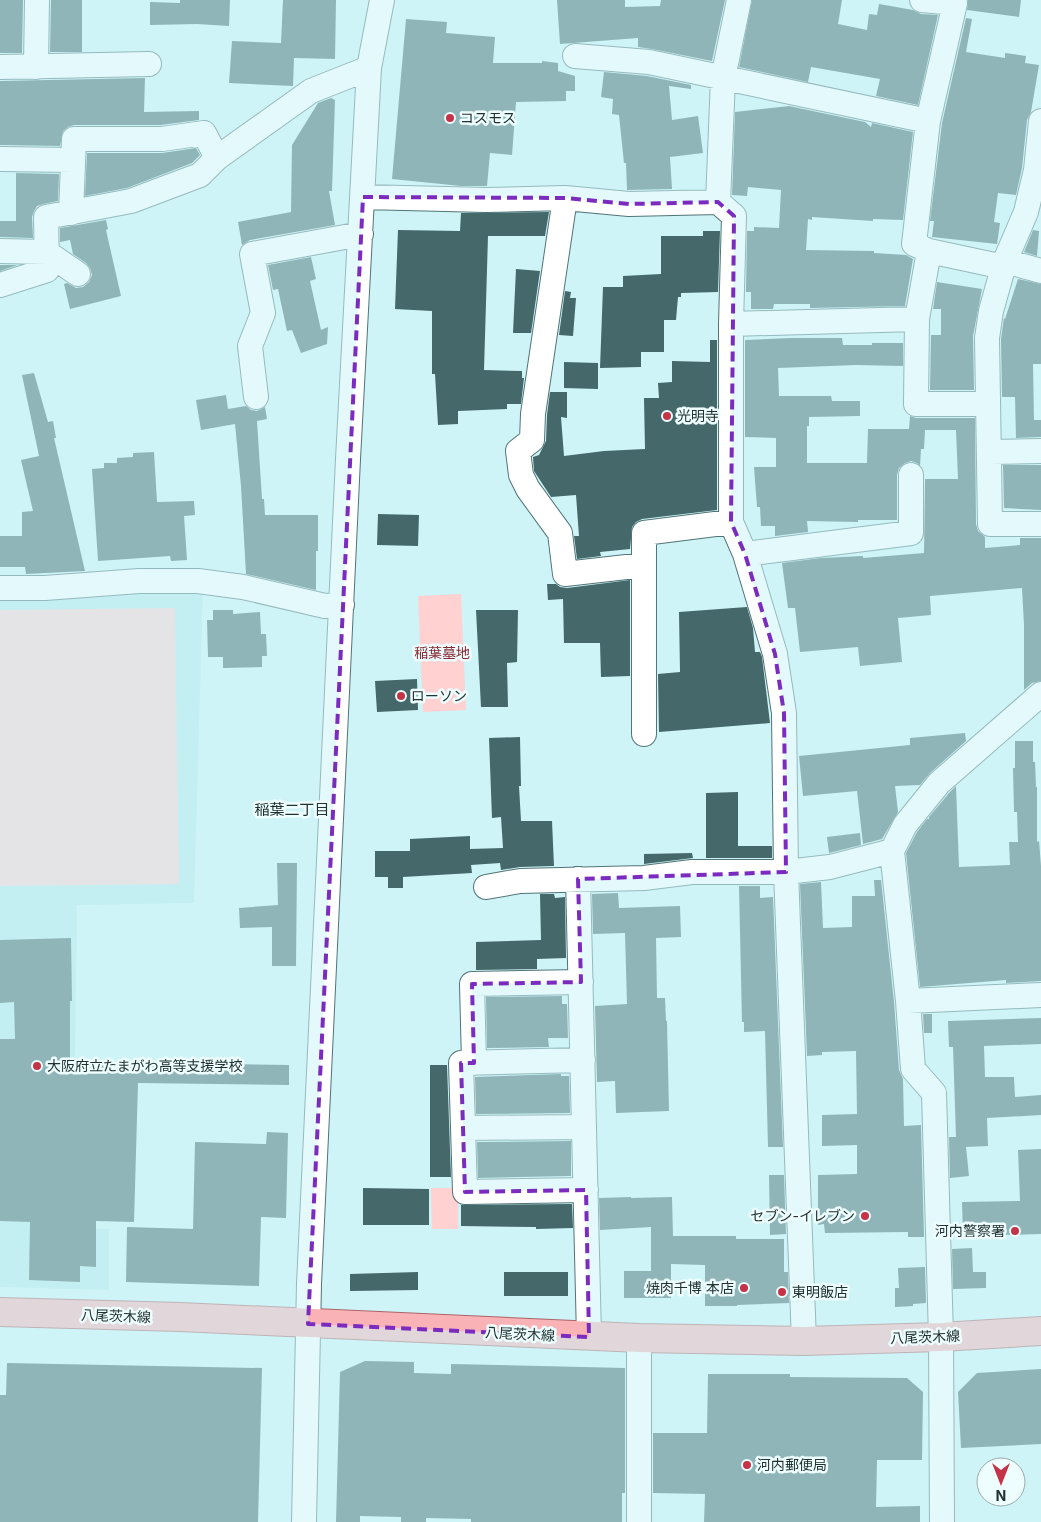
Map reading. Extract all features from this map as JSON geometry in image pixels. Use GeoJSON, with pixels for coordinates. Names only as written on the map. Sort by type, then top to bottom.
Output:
{"type":"FeatureCollection","features":[{"type":"Feature","properties":{"kind":"main road","name":"八尾茨木線"},"geometry":{"type":"LineString","coordinates":[[0,1312],[180,1317],[589,1337],[804,1341],[941,1337],[1041,1331]]}},
{"type":"Feature","properties":{"kind":"street"},"geometry":{"type":"LineString","coordinates":[[36,67],[37,0]]}},
{"type":"Feature","properties":{"kind":"street"},"geometry":{"type":"LineString","coordinates":[[304,1522],[308,1324],[348,459],[369,68],[382,0]]}},
{"type":"Feature","properties":{"kind":"street"},"geometry":{"type":"LineString","coordinates":[[718,202],[723,78],[739,0]]}},
{"type":"Feature","properties":{"kind":"street"},"geometry":{"type":"LineString","coordinates":[[924,0],[955,3],[928,121],[914,244],[929,251],[1041,271]]}},
{"type":"Feature","properties":{"kind":"street"},"geometry":{"type":"LineString","coordinates":[[575,56],[649,62],[928,121]]}},
{"type":"Feature","properties":{"kind":"street"},"geometry":{"type":"LineString","coordinates":[[0,67],[149,64]]}},
{"type":"Feature","properties":{"kind":"street"},"geometry":{"type":"LineString","coordinates":[[0,285],[46,270],[46,217],[131,201],[200,175],[217,158],[311,91],[369,68]]}},
{"type":"Feature","properties":{"kind":"street"},"geometry":{"type":"LineString","coordinates":[[1041,121],[1036,170],[1026,212],[1005,264],[991,311],[987,338],[990,524],[1041,524]]}},
{"type":"Feature","properties":{"kind":"street"},"geometry":{"type":"LineString","coordinates":[[71,213],[74,139],[162,139],[204,133],[217,158]]}},
{"type":"Feature","properties":{"kind":"street"},"geometry":{"type":"LineString","coordinates":[[0,159],[73,160]]}},
{"type":"Feature","properties":{"kind":"street"},"geometry":{"type":"LineString","coordinates":[[363,198],[486,200],[565,198],[629,204],[718,202],[734,216],[731,324],[731,522],[745,554],[775,654],[784,713],[786,872],[804,1341]]}},
{"type":"Feature","properties":{"kind":"street"},"geometry":{"type":"LineString","coordinates":[[565,198],[533,414],[532,440],[518,451],[521,475],[528,489],[560,533],[565,574],[644,565]]}},
{"type":"Feature","properties":{"kind":"street"},"geometry":{"type":"LineString","coordinates":[[256,397],[250,346],[263,313],[252,254],[361,234]]}},
{"type":"Feature","properties":{"kind":"street"},"geometry":{"type":"LineString","coordinates":[[0,251],[46,252],[78,274]]}},
{"type":"Feature","properties":{"kind":"street"},"geometry":{"type":"LineString","coordinates":[[929,251],[917,319],[916,404],[988,404]]}},
{"type":"Feature","properties":{"kind":"street"},"geometry":{"type":"LineString","coordinates":[[731,324],[917,319]]}},
{"type":"Feature","properties":{"kind":"street"},"geometry":{"type":"LineString","coordinates":[[989,452],[1041,451]]}},
{"type":"Feature","properties":{"kind":"street"},"geometry":{"type":"LineString","coordinates":[[745,554],[911,533],[911,475]]}},
{"type":"Feature","properties":{"kind":"street"},"geometry":{"type":"LineString","coordinates":[[644,734],[644,533],[731,522]]}},
{"type":"Feature","properties":{"kind":"street"},"geometry":{"type":"LineString","coordinates":[[0,588],[46,588],[139,580],[198,582],[243,587],[325,606],[342,605]]}},
{"type":"Feature","properties":{"kind":"street"},"geometry":{"type":"LineString","coordinates":[[1041,694],[1041,700]]}},
{"type":"Feature","properties":{"kind":"street"},"geometry":{"type":"LineString","coordinates":[[942,1522],[941,1337],[934,1093],[913,1069],[908,1001],[892,851],[905,825],[939,783],[1041,694]]}},
{"type":"Feature","properties":{"kind":"street"},"geometry":{"type":"LineString","coordinates":[[486,887],[520,881],[644,878],[692,872],[786,872],[830,867],[892,851]]}},
{"type":"Feature","properties":{"kind":"street"},"geometry":{"type":"LineString","coordinates":[[578,879],[589,1337]]}},
{"type":"Feature","properties":{"kind":"street"},"geometry":{"type":"LineString","coordinates":[[474,1063],[472,984],[581,982]]}},
{"type":"Feature","properties":{"kind":"street"},"geometry":{"type":"LineString","coordinates":[[908,1001],[1041,995]]}},
{"type":"Feature","properties":{"kind":"street"},"geometry":{"type":"LineString","coordinates":[[582,1060],[461,1063],[465,1192],[586,1190]]}},
{"type":"Feature","properties":{"kind":"street"},"geometry":{"type":"LineString","coordinates":[[463,1128],[584,1126]]}},
{"type":"Feature","properties":{"kind":"street"},"geometry":{"type":"LineString","coordinates":[[639,1522],[640,1338]]}},
{"type":"Feature","properties":{"kind":"highlighted area"},"geometry":{"type":"Polygon","coordinates":[[[363,197],[565,198],[629,204],[718,202],[734,216],[731,522],[745,554],[775,654],[784,713],[786,872],[578,879],[581,982],[472,984],[474,1063],[461,1063],[465,1192],[586,1190],[589,1337],[308,1324],[363,197]]]}},
{"type":"Feature","properties":{"kind":"shaded area","name":"大阪府立たまがわ高等支援学校"},"geometry":{"type":"Polygon","coordinates":[[[203,590],[194,903],[77,905],[73,1227],[109,1229],[109,1290],[0,1287],[0,595],[203,590]]]}},
{"type":"Feature","properties":{"kind":"green space","name":"稲葉墓地"},"geometry":{"type":"Polygon","coordinates":[[[461,594],[466,710],[423,712],[418,596],[461,594]]]}},
{"type":"Feature","properties":{"kind":"green space"},"geometry":{"type":"Polygon","coordinates":[[[175,608],[179,884],[0,886],[0,610],[175,608]]]}},
{"type":"Feature","properties":{"kind":"green space"},"geometry":{"type":"Polygon","coordinates":[[[431,1188],[458,1188],[458,1229],[432,1229],[431,1188]]]}},
{"type":"Feature","properties":{"kind":"building"},"geometry":{"type":"Polygon","coordinates":[[[0,0],[23,0],[22,53],[0,53],[0,0]]]}},
{"type":"Feature","properties":{"kind":"building"},"geometry":{"type":"Polygon","coordinates":[[[51,0],[82,0],[82,52],[50,52],[51,0]]]}},
{"type":"Feature","properties":{"kind":"building"},"geometry":{"type":"Polygon","coordinates":[[[180,0],[230,0],[229,26],[197,24],[150,25],[150,2],[180,3],[180,0]]]}},
{"type":"Feature","properties":{"kind":"building"},"geometry":{"type":"Polygon","coordinates":[[[283,0],[336,0],[335,59],[294,58],[293,86],[229,83],[232,41],[281,43],[283,0]]]}},
{"type":"Feature","properties":{"kind":"building"},"geometry":{"type":"Polygon","coordinates":[[[557,0],[625,0],[625,7],[660,6],[661,0],[725,0],[712,61],[638,47],[638,38],[560,44],[557,0]]]}},
{"type":"Feature","properties":{"kind":"building"},"geometry":{"type":"Polygon","coordinates":[[[752,0],[842,0],[838,24],[867,30],[869,14],[877,15],[879,4],[913,10],[921,14],[938,15],[918,105],[876,96],[880,79],[811,67],[808,82],[739,67],[752,0]]]}},
{"type":"Feature","properties":{"kind":"building"},"geometry":{"type":"Polygon","coordinates":[[[968,0],[1021,0],[1019,17],[967,10],[968,0]]]}},
{"type":"Feature","properties":{"kind":"building"},"geometry":{"type":"Polygon","coordinates":[[[966,18],[972,19],[966,52],[1005,58],[1005,53],[1026,56],[1025,63],[1039,65],[1031,112],[1027,120],[1022,168],[1016,195],[998,193],[994,222],[1000,223],[997,244],[932,237],[934,221],[930,221],[942,123],[966,18]]]}},
{"type":"Feature","properties":{"kind":"building"},"geometry":{"type":"Polygon","coordinates":[[[406,19],[447,22],[446,33],[495,37],[493,63],[542,63],[542,61],[558,63],[558,71],[575,76],[575,91],[566,91],[566,101],[516,102],[512,155],[490,153],[487,186],[461,186],[392,179],[406,19]]]}},
{"type":"Feature","properties":{"kind":"building"},"geometry":{"type":"Polygon","coordinates":[[[604,72],[647,76],[691,85],[691,89],[669,86],[672,120],[698,116],[703,153],[670,157],[672,189],[627,190],[626,163],[624,163],[619,115],[612,114],[613,99],[601,97],[604,72]]]}},
{"type":"Feature","properties":{"kind":"building"},"geometry":{"type":"Polygon","coordinates":[[[145,78],[144,112],[199,111],[199,120],[161,125],[74,125],[63,131],[60,146],[0,145],[0,81],[145,78]]]}},
{"type":"Feature","properties":{"kind":"building"},"geometry":{"type":"Polygon","coordinates":[[[331,98],[335,100],[332,191],[329,191],[335,225],[250,240],[242,245],[238,222],[291,212],[292,145],[318,103],[331,98]]]}},
{"type":"Feature","properties":{"kind":"building"},"geometry":{"type":"Polygon","coordinates":[[[789,106],[865,122],[871,127],[872,123],[913,132],[903,220],[873,219],[873,221],[812,217],[812,220],[808,219],[806,250],[874,251],[874,253],[906,255],[913,259],[905,306],[810,308],[810,304],[774,304],[773,309],[751,309],[751,292],[746,292],[747,231],[754,231],[754,227],[779,228],[781,190],[748,187],[747,196],[732,195],[735,112],[789,106]]]}},
{"type":"Feature","properties":{"kind":"building"},"geometry":{"type":"Polygon","coordinates":[[[196,148],[200,155],[192,163],[127,188],[85,196],[87,153],[162,153],[196,148]]]}},
{"type":"Feature","properties":{"kind":"building"},"geometry":{"type":"Polygon","coordinates":[[[16,173],[59,174],[58,201],[37,206],[34,211],[32,217],[33,238],[0,237],[0,221],[16,221],[16,173]]]}},
{"type":"Feature","properties":{"kind":"building"},"geometry":{"type":"Polygon","coordinates":[[[549,212],[545,236],[488,236],[484,370],[522,371],[522,378],[524,378],[521,404],[507,404],[507,409],[458,411],[458,424],[438,425],[435,374],[432,374],[432,311],[395,309],[398,230],[460,231],[461,213],[549,212]]]}},
{"type":"Feature","properties":{"kind":"building"},"geometry":{"type":"Polygon","coordinates":[[[106,220],[108,229],[106,230],[121,296],[70,309],[64,284],[67,283],[76,288],[83,287],[89,282],[92,275],[86,263],[73,254],[70,240],[60,242],[60,228],[106,220]]]}},
{"type":"Feature","properties":{"kind":"building"},"geometry":{"type":"Polygon","coordinates":[[[1033,230],[1039,231],[1037,256],[1024,252],[1033,230]]]}},
{"type":"Feature","properties":{"kind":"building"},"geometry":{"type":"Polygon","coordinates":[[[703,231],[720,231],[718,292],[681,293],[681,297],[678,297],[676,320],[664,320],[664,352],[641,352],[641,367],[600,368],[603,287],[623,287],[623,276],[661,274],[661,236],[703,236],[703,231]]]}},
{"type":"Feature","properties":{"kind":"building"},"geometry":{"type":"Polygon","coordinates":[[[311,257],[316,279],[310,281],[321,330],[328,327],[327,344],[301,353],[292,330],[287,331],[278,289],[273,290],[268,265],[311,257]]]}},
{"type":"Feature","properties":{"kind":"building"},"geometry":{"type":"Polygon","coordinates":[[[0,265],[17,265],[0,271],[0,265]]]}},
{"type":"Feature","properties":{"kind":"building"},"geometry":{"type":"Polygon","coordinates":[[[516,269],[540,271],[531,333],[513,333],[516,269]]]}},
{"type":"Feature","properties":{"kind":"building"},"geometry":{"type":"Polygon","coordinates":[[[1018,279],[1041,284],[1041,364],[1033,364],[1034,420],[1041,420],[1041,437],[1016,438],[1015,397],[1002,397],[1001,339],[1004,318],[1018,279]]]}},
{"type":"Feature","properties":{"kind":"building"},"geometry":{"type":"Polygon","coordinates":[[[937,282],[982,289],[973,336],[974,390],[930,390],[931,335],[941,335],[941,309],[933,309],[937,282]]]}},
{"type":"Feature","properties":{"kind":"building"},"geometry":{"type":"Polygon","coordinates":[[[565,291],[571,292],[570,298],[576,298],[573,336],[559,335],[565,291]]]}},
{"type":"Feature","properties":{"kind":"building"},"geometry":{"type":"Polygon","coordinates":[[[842,338],[843,345],[903,343],[903,366],[856,365],[778,368],[779,396],[831,396],[832,401],[860,401],[860,416],[809,417],[809,426],[807,426],[807,463],[867,463],[868,429],[909,429],[910,416],[916,418],[975,418],[976,524],[978,531],[985,537],[985,548],[1020,545],[1020,538],[1041,538],[1041,681],[1032,683],[1024,690],[1022,588],[930,596],[931,615],[898,618],[902,662],[860,666],[858,647],[800,652],[795,608],[788,608],[782,563],[821,558],[863,556],[863,558],[924,553],[925,479],[958,479],[956,430],[925,430],[924,449],[921,449],[920,466],[911,461],[899,468],[897,475],[897,520],[858,520],[858,522],[807,521],[808,532],[775,536],[775,526],[761,526],[760,507],[757,507],[754,467],[776,467],[776,438],[745,437],[745,340],[842,338]]]}},
{"type":"Feature","properties":{"kind":"building"},"geometry":{"type":"Polygon","coordinates":[[[710,340],[717,340],[717,510],[642,519],[632,527],[630,549],[600,552],[601,556],[577,559],[574,536],[579,536],[576,495],[551,497],[534,471],[533,457],[539,455],[546,441],[550,392],[567,392],[567,418],[561,417],[564,456],[604,451],[645,449],[644,398],[659,398],[658,383],[672,382],[672,361],[710,362],[710,340]]]}},
{"type":"Feature","properties":{"kind":"building"},"geometry":{"type":"Polygon","coordinates":[[[564,362],[598,363],[598,389],[564,388],[564,362]]]}},
{"type":"Feature","properties":{"kind":"building"},"geometry":{"type":"Polygon","coordinates":[[[34,373],[48,422],[53,421],[56,438],[54,438],[85,571],[26,574],[25,567],[0,567],[0,536],[22,536],[22,512],[33,511],[21,460],[39,456],[22,375],[34,373]]]}},
{"type":"Feature","properties":{"kind":"building"},"geometry":{"type":"Polygon","coordinates":[[[226,395],[228,409],[246,406],[251,410],[257,411],[265,407],[267,419],[257,421],[262,499],[264,499],[265,515],[318,515],[316,590],[246,574],[235,424],[201,430],[196,400],[226,395]]]}},
{"type":"Feature","properties":{"kind":"building"},"geometry":{"type":"Polygon","coordinates":[[[154,452],[157,502],[194,501],[195,515],[184,516],[187,560],[171,561],[170,556],[98,561],[92,469],[104,468],[104,463],[117,463],[117,458],[133,457],[133,453],[154,452]]]}},
{"type":"Feature","properties":{"kind":"building"},"geometry":{"type":"Polygon","coordinates":[[[1003,465],[1041,465],[1041,510],[1004,508],[1003,465]]]}},
{"type":"Feature","properties":{"kind":"building"},"geometry":{"type":"Polygon","coordinates":[[[378,514],[419,515],[418,546],[377,545],[378,514]]]}},
{"type":"Feature","properties":{"kind":"building"},"geometry":{"type":"Polygon","coordinates":[[[630,580],[630,676],[601,677],[600,643],[564,643],[563,599],[548,600],[547,584],[556,584],[567,588],[630,580]]]}},
{"type":"Feature","properties":{"kind":"building"},"geometry":{"type":"Polygon","coordinates":[[[747,607],[753,628],[755,652],[760,652],[762,657],[770,723],[659,732],[658,674],[680,672],[679,612],[747,607]]]}},
{"type":"Feature","properties":{"kind":"building"},"geometry":{"type":"Polygon","coordinates":[[[213,610],[233,610],[233,614],[260,612],[261,634],[266,634],[267,656],[262,656],[262,667],[223,668],[223,657],[208,657],[207,620],[213,620],[213,610]]]}},
{"type":"Feature","properties":{"kind":"building"},"geometry":{"type":"Polygon","coordinates":[[[476,610],[518,610],[517,662],[507,663],[508,707],[481,707],[476,610]]]}},
{"type":"Feature","properties":{"kind":"building"},"geometry":{"type":"Polygon","coordinates":[[[417,679],[418,710],[377,712],[375,681],[417,679]]]}},
{"type":"Feature","properties":{"kind":"building"},"geometry":{"type":"Polygon","coordinates":[[[965,733],[966,741],[930,773],[920,785],[895,786],[898,812],[882,839],[863,844],[857,791],[803,796],[799,756],[910,745],[910,738],[965,733]]]}},
{"type":"Feature","properties":{"kind":"building"},"geometry":{"type":"Polygon","coordinates":[[[520,737],[521,786],[519,786],[521,821],[552,821],[554,866],[520,867],[501,870],[500,863],[471,865],[472,873],[403,877],[403,888],[388,888],[388,877],[375,877],[375,851],[410,851],[410,839],[470,836],[470,849],[503,848],[501,817],[492,818],[489,738],[520,737]]]}},
{"type":"Feature","properties":{"kind":"building"},"geometry":{"type":"Polygon","coordinates":[[[1015,741],[1033,741],[1033,762],[1035,762],[1037,787],[1037,842],[1039,841],[1041,866],[1041,981],[1006,983],[1006,980],[920,987],[906,853],[917,832],[956,786],[959,867],[1010,865],[1009,842],[1018,842],[1017,812],[1014,812],[1013,768],[1015,768],[1015,741]]]}},
{"type":"Feature","properties":{"kind":"building"},"geometry":{"type":"Polygon","coordinates":[[[738,792],[738,846],[772,846],[772,858],[706,858],[706,793],[738,792]]]}},
{"type":"Feature","properties":{"kind":"building"},"geometry":{"type":"Polygon","coordinates":[[[860,833],[861,845],[829,853],[827,837],[860,833]]]}},
{"type":"Feature","properties":{"kind":"building"},"geometry":{"type":"Polygon","coordinates":[[[692,853],[693,858],[644,864],[644,854],[692,853]]]}},
{"type":"Feature","properties":{"kind":"building"},"geometry":{"type":"Polygon","coordinates":[[[277,863],[297,863],[296,966],[272,966],[272,927],[240,928],[239,908],[278,905],[277,863]]]}},
{"type":"Feature","properties":{"kind":"building"},"geometry":{"type":"Polygon","coordinates":[[[874,880],[881,880],[899,1070],[903,1079],[904,1126],[921,1125],[924,1237],[908,1237],[908,1232],[825,1233],[824,1224],[818,1225],[818,1175],[857,1174],[857,1145],[822,1146],[822,1115],[857,1114],[856,1051],[822,1052],[822,1055],[807,1056],[800,884],[821,882],[823,928],[852,927],[852,896],[875,896],[874,880]]]}},
{"type":"Feature","properties":{"kind":"building"},"geometry":{"type":"Polygon","coordinates":[[[739,886],[760,886],[760,898],[773,897],[783,1147],[768,1147],[765,1031],[744,1032],[744,1022],[742,1022],[739,886]]]}},
{"type":"Feature","properties":{"kind":"building"},"geometry":{"type":"Polygon","coordinates":[[[618,893],[619,908],[680,906],[681,937],[656,938],[657,998],[665,998],[667,1021],[669,1111],[616,1113],[615,1081],[597,1082],[595,1006],[627,1004],[625,933],[593,934],[592,894],[618,893]]]}},
{"type":"Feature","properties":{"kind":"building"},"geometry":{"type":"Polygon","coordinates":[[[540,894],[554,894],[555,898],[565,897],[566,958],[537,959],[537,969],[476,970],[476,942],[541,940],[540,894]]]}},
{"type":"Feature","properties":{"kind":"building"},"geometry":{"type":"Polygon","coordinates":[[[71,938],[72,1001],[70,1001],[70,1062],[289,1065],[289,1085],[138,1083],[134,1222],[96,1221],[96,1267],[80,1266],[80,1282],[29,1280],[30,1222],[0,1221],[0,1039],[15,1039],[14,1002],[0,1003],[0,940],[71,938]]]}},
{"type":"Feature","properties":{"kind":"building"},"geometry":{"type":"Polygon","coordinates":[[[562,996],[562,1004],[567,1004],[568,1038],[548,1038],[549,1047],[487,1048],[486,997],[562,996]]]}},
{"type":"Feature","properties":{"kind":"building"},"geometry":{"type":"Polygon","coordinates":[[[923,1014],[932,1014],[932,1033],[924,1033],[923,1014]]]}},
{"type":"Feature","properties":{"kind":"building"},"geometry":{"type":"Polygon","coordinates":[[[1041,1018],[1041,1044],[984,1046],[985,1077],[1014,1077],[1015,1097],[1041,1095],[1041,1115],[987,1118],[988,1146],[966,1147],[969,1176],[950,1178],[949,1137],[956,1137],[953,1047],[949,1047],[948,1021],[1041,1018]]]}},
{"type":"Feature","properties":{"kind":"building"},"geometry":{"type":"Polygon","coordinates":[[[430,1065],[447,1065],[451,1177],[430,1177],[430,1065]]]}},
{"type":"Feature","properties":{"kind":"building"},"geometry":{"type":"Polygon","coordinates":[[[561,1074],[561,1076],[569,1076],[570,1113],[476,1114],[475,1077],[561,1074]]]}},
{"type":"Feature","properties":{"kind":"building"},"geometry":{"type":"Polygon","coordinates":[[[267,1132],[288,1133],[286,1218],[261,1217],[259,1286],[126,1282],[127,1227],[193,1229],[195,1142],[266,1144],[267,1132]]]}},
{"type":"Feature","properties":{"kind":"building"},"geometry":{"type":"Polygon","coordinates":[[[571,1141],[571,1176],[478,1178],[477,1142],[571,1141]]]}},
{"type":"Feature","properties":{"kind":"building"},"geometry":{"type":"Polygon","coordinates":[[[1041,1149],[1041,1234],[963,1236],[962,1202],[1020,1201],[1018,1150],[1041,1149]]]}},
{"type":"Feature","properties":{"kind":"building"},"geometry":{"type":"Polygon","coordinates":[[[769,1175],[784,1175],[786,1234],[770,1235],[769,1175]]]}},
{"type":"Feature","properties":{"kind":"building"},"geometry":{"type":"Polygon","coordinates":[[[363,1188],[429,1189],[429,1225],[363,1225],[363,1188]]]}},
{"type":"Feature","properties":{"kind":"building"},"geometry":{"type":"Polygon","coordinates":[[[672,1197],[673,1236],[736,1236],[736,1239],[784,1239],[784,1272],[788,1272],[789,1303],[705,1306],[705,1265],[671,1264],[671,1298],[624,1298],[624,1271],[651,1271],[651,1227],[600,1230],[599,1198],[672,1197]]]}},
{"type":"Feature","properties":{"kind":"building"},"geometry":{"type":"Polygon","coordinates":[[[572,1204],[573,1228],[536,1229],[536,1227],[461,1226],[461,1205],[572,1204]]]}},
{"type":"Feature","properties":{"kind":"building"},"geometry":{"type":"Polygon","coordinates":[[[972,1248],[973,1272],[986,1272],[986,1288],[953,1289],[952,1249],[972,1248]]]}},
{"type":"Feature","properties":{"kind":"building"},"geometry":{"type":"Polygon","coordinates":[[[925,1267],[926,1303],[895,1307],[895,1288],[899,1288],[898,1268],[925,1267]]]}},
{"type":"Feature","properties":{"kind":"building"},"geometry":{"type":"Polygon","coordinates":[[[418,1272],[418,1290],[350,1291],[350,1274],[418,1272]]]}},
{"type":"Feature","properties":{"kind":"building"},"geometry":{"type":"Polygon","coordinates":[[[504,1272],[568,1272],[568,1296],[504,1296],[504,1272]]]}},
{"type":"Feature","properties":{"kind":"building"},"geometry":{"type":"Polygon","coordinates":[[[365,1361],[414,1362],[414,1373],[451,1374],[451,1364],[625,1368],[625,1493],[622,1493],[622,1522],[471,1522],[471,1519],[426,1518],[426,1522],[401,1522],[401,1517],[360,1516],[360,1522],[336,1522],[340,1372],[365,1361]]]}},
{"type":"Feature","properties":{"kind":"building"},"geometry":{"type":"Polygon","coordinates":[[[7,1363],[262,1368],[258,1522],[0,1522],[0,1395],[6,1395],[7,1363]]]}},
{"type":"Feature","properties":{"kind":"building"},"geometry":{"type":"Polygon","coordinates":[[[1041,1369],[1041,1444],[961,1448],[958,1392],[977,1373],[1041,1369]]]}},
{"type":"Feature","properties":{"kind":"building"},"geometry":{"type":"Polygon","coordinates":[[[708,1374],[790,1374],[790,1377],[907,1378],[923,1392],[922,1460],[877,1460],[876,1507],[920,1506],[920,1522],[704,1522],[705,1494],[653,1493],[653,1433],[707,1433],[708,1374]]]}},
{"type":"Feature","properties":{"kind":"place","name":"コスモス"},"geometry":{"type":"Point","coordinates":[450,118]}},
{"type":"Feature","properties":{"kind":"place","name":"光明寺"},"geometry":{"type":"Point","coordinates":[667,416]}},
{"type":"Feature","properties":{"kind":"place","name":"ローソン"},"geometry":{"type":"Point","coordinates":[401,696]}},
{"type":"Feature","properties":{"kind":"place","name":"大阪府立たまがわ高等支援学校"},"geometry":{"type":"Point","coordinates":[37,1066]}},
{"type":"Feature","properties":{"kind":"place","name":"セブン-イレブン"},"geometry":{"type":"Point","coordinates":[865,1216]}},
{"type":"Feature","properties":{"kind":"place","name":"河内警察署"},"geometry":{"type":"Point","coordinates":[1015,1231]}},
{"type":"Feature","properties":{"kind":"place","name":"焼肉千博 本店"},"geometry":{"type":"Point","coordinates":[744,1288]}},
{"type":"Feature","properties":{"kind":"place","name":"東明飯店"},"geometry":{"type":"Point","coordinates":[782,1292]}},
{"type":"Feature","properties":{"kind":"place","name":"河内郵便局"},"geometry":{"type":"Point","coordinates":[747,1465]}},
{"type":"Feature","properties":{"kind":"district","name":"稲葉二丁目"},"geometry":{"type":"Point","coordinates":[292,810]}}]}
